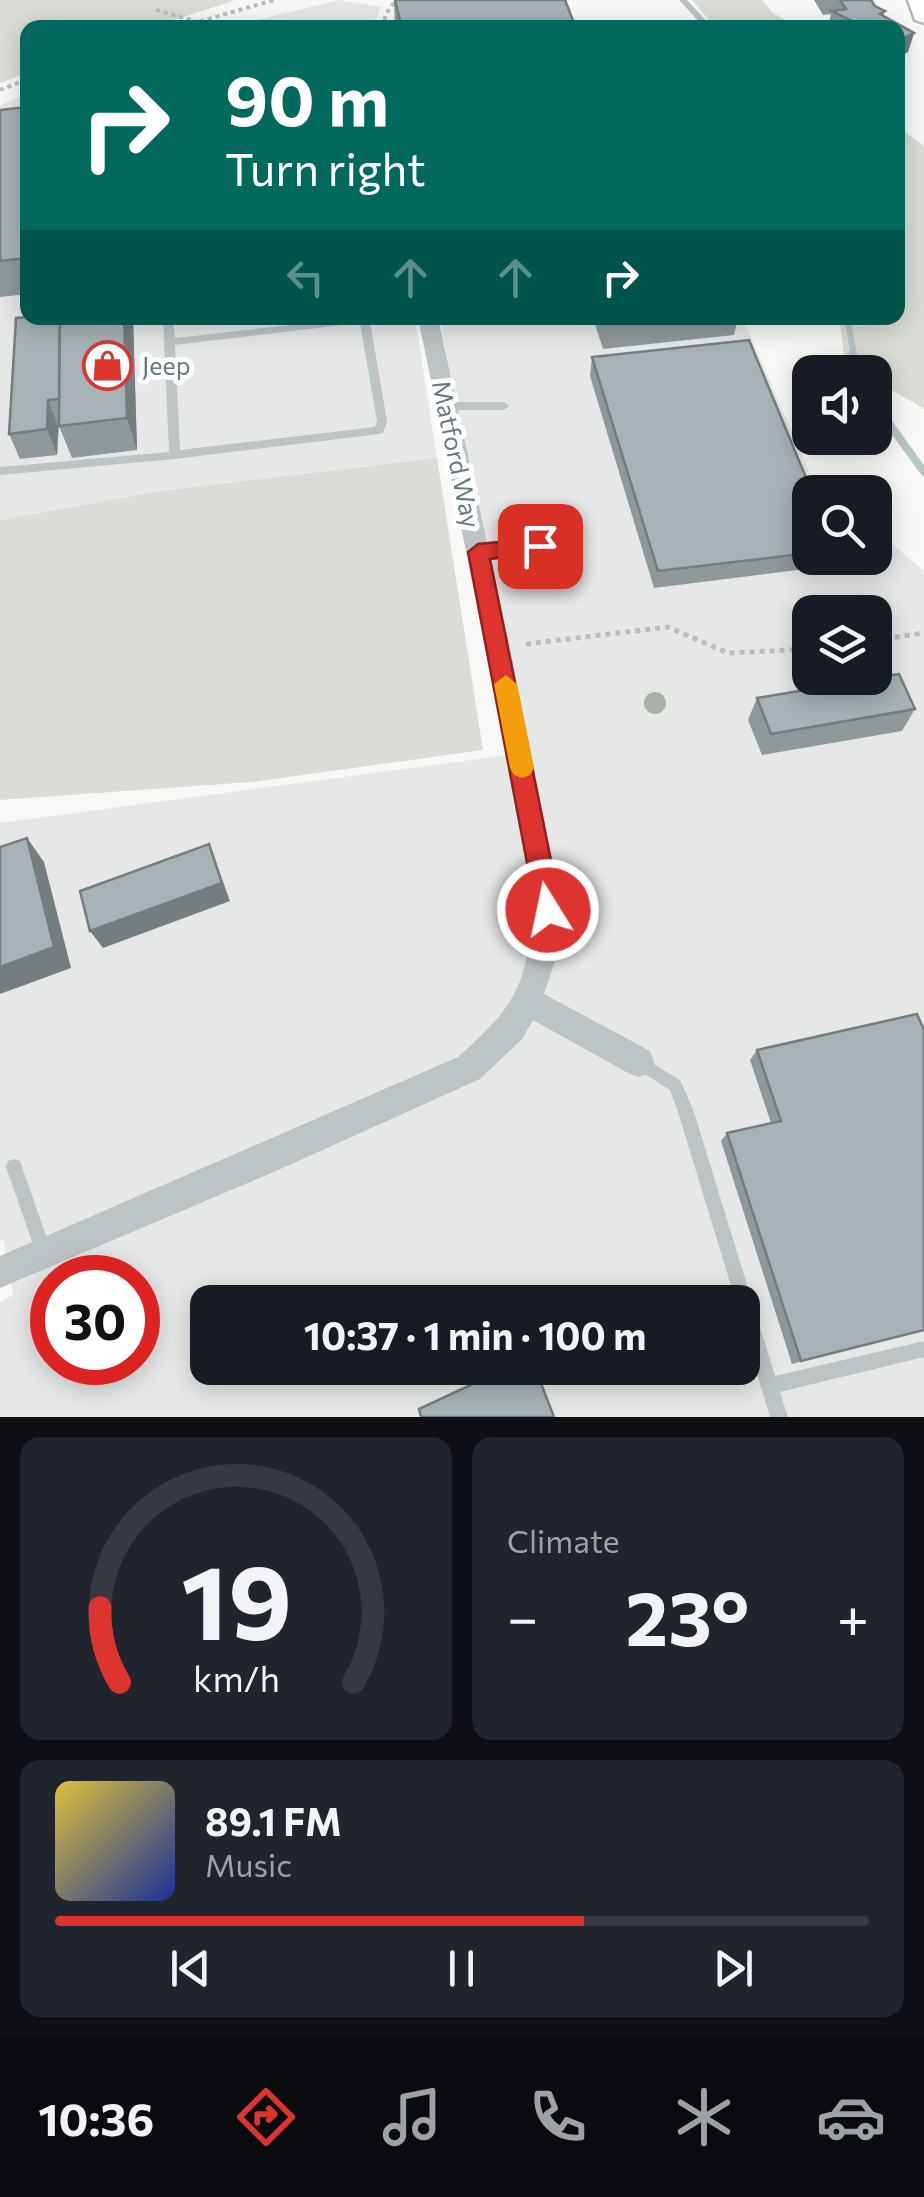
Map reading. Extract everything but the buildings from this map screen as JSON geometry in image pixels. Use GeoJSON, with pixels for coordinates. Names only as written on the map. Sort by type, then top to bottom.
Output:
{"type":"FeatureCollection","features":[{"type":"Feature","properties":{"kind":"main road"},"geometry":{"type":"LineString","coordinates":[[922,1],[924,15]]}},
{"type":"Feature","properties":{"kind":"street","name":"Matford Way"},"geometry":{"type":"LineString","coordinates":[[0,1272],[469,1068],[512,1029],[527,1002],[540,964],[548,910],[498,648],[430,325]]}},
{"type":"Feature","properties":{"kind":"street"},"geometry":{"type":"LineString","coordinates":[[527,1002],[639,1062]]}},
{"type":"Feature","properties":{"kind":"lane"},"geometry":{"type":"LineString","coordinates":[[169,325],[175,455]]}},
{"type":"Feature","properties":{"kind":"lane"},"geometry":{"type":"LineString","coordinates":[[170,342],[307,325]]}},
{"type":"Feature","properties":{"kind":"lane"},"geometry":{"type":"LineString","coordinates":[[0,471],[379,430],[382,421],[365,325]]}},
{"type":"Feature","properties":{"kind":"lane"},"geometry":{"type":"LineString","coordinates":[[447,406],[504,406]]}},
{"type":"Feature","properties":{"kind":"lane"},"geometry":{"type":"LineString","coordinates":[[478,552],[540,546]]}},
{"type":"Feature","properties":{"kind":"lane"},"geometry":{"type":"LineString","coordinates":[[639,1062],[675,1085],[686,1112],[779,1417]]}},
{"type":"Feature","properties":{"kind":"lane"},"geometry":{"type":"LineString","coordinates":[[14,1167],[44,1252]]}},
{"type":"Feature","properties":{"kind":"lane"},"geometry":{"type":"LineString","coordinates":[[770,1386],[924,1349]]}},
{"type":"Feature","properties":{"kind":"path"},"geometry":{"type":"LineString","coordinates":[[205,20],[274,0]]}},
{"type":"Feature","properties":{"kind":"path"},"geometry":{"type":"LineString","coordinates":[[156,10],[191,20]]}},
{"type":"Feature","properties":{"kind":"path"},"geometry":{"type":"LineString","coordinates":[[498,648],[668,627],[728,654],[792,650]]}},
{"type":"Feature","properties":{"kind":"path"},"geometry":{"type":"LineString","coordinates":[[892,637],[924,632]]}},
{"type":"Feature","properties":{"kind":"shaded area"},"geometry":{"type":"Polygon","coordinates":[[[0,0],[235,0],[174,20],[20,20],[20,76],[0,83],[0,0]]]}},
{"type":"Feature","properties":{"kind":"shaded area"},"geometry":{"type":"Polygon","coordinates":[[[339,0],[381,7],[375,20],[257,20],[339,0]]]}},
{"type":"Feature","properties":{"kind":"shaded area"},"geometry":{"type":"Polygon","coordinates":[[[692,0],[762,0],[785,20],[709,20],[692,0]]]}},
{"type":"Feature","properties":{"kind":"shaded area"},"geometry":{"type":"Polygon","coordinates":[[[20,97],[20,325],[416,325],[437,458],[160,491],[0,520],[0,105],[20,97]]]}},
{"type":"Feature","properties":{"kind":"shaded area"},"geometry":{"type":"Polygon","coordinates":[[[905,132],[924,146],[924,409],[892,390],[892,355],[844,355],[840,325],[905,325],[905,132]]]}},
{"type":"Feature","properties":{"kind":"shaded area"},"geometry":{"type":"Polygon","coordinates":[[[441,325],[746,325],[792,432],[792,455],[802,455],[811,475],[792,475],[792,575],[892,575],[892,544],[924,571],[924,1417],[0,1417],[0,1302],[13,1295],[4,1240],[0,1241],[0,823],[516,754],[441,325]]]}},
{"type":"Feature","properties":{"kind":"shaded area"},"geometry":{"type":"Polygon","coordinates":[[[437,458],[483,750],[252,782],[0,800],[0,520],[160,491],[437,458]]]}},
{"type":"Feature","properties":{"kind":"waterway"},"geometry":{"type":"LineString","coordinates":[[683,0],[702,20]]}},
{"type":"Feature","properties":{"kind":"waterway"},"geometry":{"type":"LineString","coordinates":[[848,325],[854,355]]}},
{"type":"Feature","properties":{"kind":"waterway"},"geometry":{"type":"LineString","coordinates":[[892,428],[924,472]]}},
{"type":"Feature","properties":{"kind":"slow traffic"},"geometry":{"type":"LineString","coordinates":[[506,684],[522,768]]}},
{"type":"Feature","properties":{"kind":"place","name":"Jeep"},"geometry":{"type":"Point","coordinates":[107,365]}},
{"type":"Feature","properties":{"kind":"route"},"geometry":{"type":"LineString","coordinates":[[540,546],[478,552],[548,910]]}}]}
